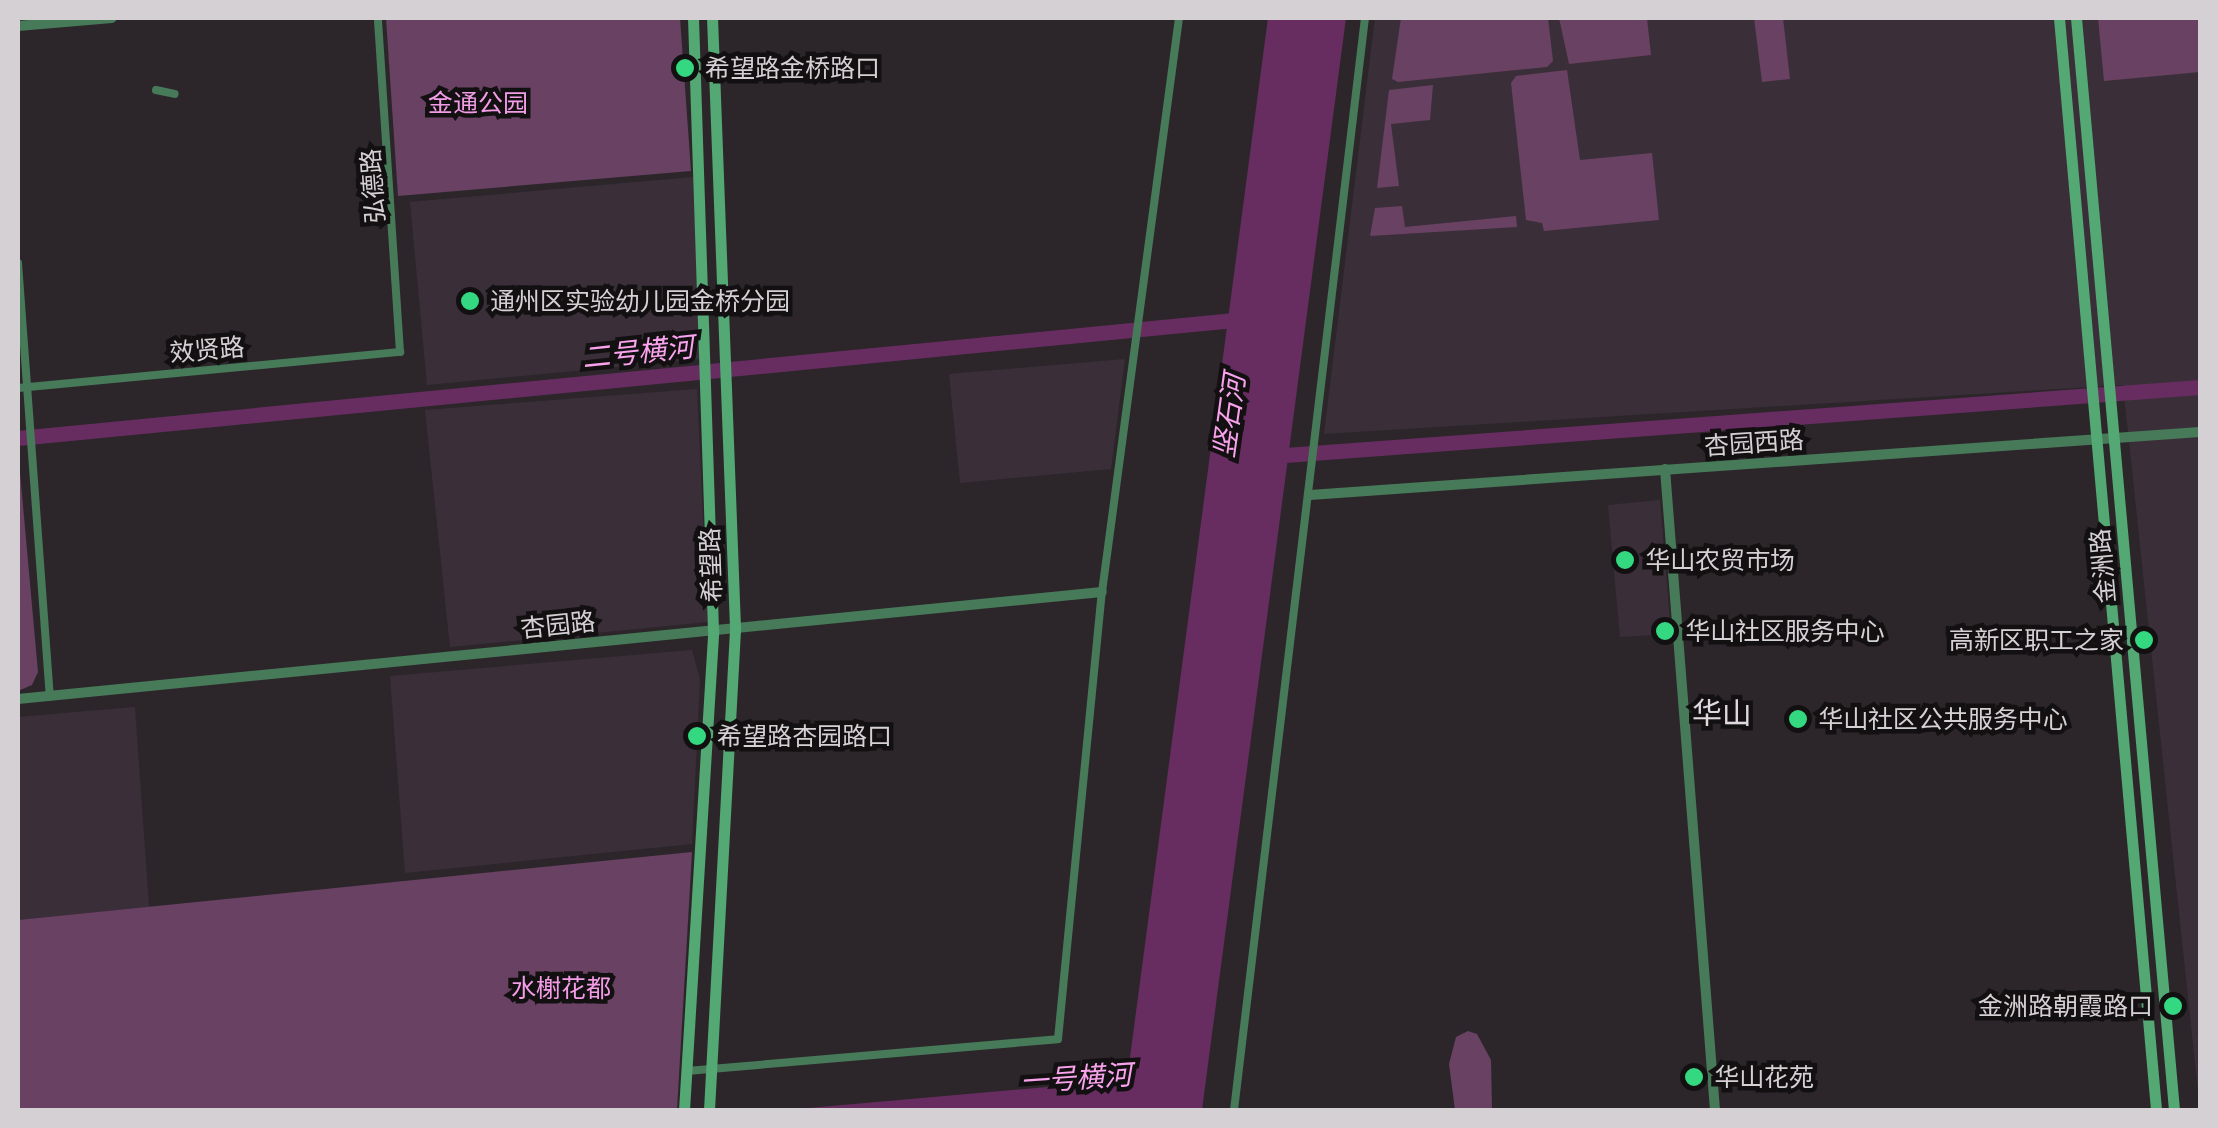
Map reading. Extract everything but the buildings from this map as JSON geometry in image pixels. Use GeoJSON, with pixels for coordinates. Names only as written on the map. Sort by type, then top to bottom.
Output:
{"type":"FeatureCollection","features":[{"type":"Feature","properties":{"kind":"main road","name":"希望路"},"geometry":{"type":"LineString","coordinates":[[684,1110],[712,630],[693,18]]}},
{"type":"Feature","properties":{"kind":"main road","name":"希望路"},"geometry":{"type":"LineString","coordinates":[[709,1110],[736,628],[712,18]]}},
{"type":"Feature","properties":{"kind":"main road","name":"金洲路"},"geometry":{"type":"LineString","coordinates":[[2059,18],[2156,1110]]}},
{"type":"Feature","properties":{"kind":"main road","name":"金洲路"},"geometry":{"type":"LineString","coordinates":[[2076,18],[2174,1110]]}},
{"type":"Feature","properties":{"kind":"street"},"geometry":{"type":"LineString","coordinates":[[18,26],[112,18]]}},
{"type":"Feature","properties":{"kind":"street","name":"弘德路"},"geometry":{"type":"LineString","coordinates":[[378,18],[396,214],[400,352]]}},
{"type":"Feature","properties":{"kind":"street"},"geometry":{"type":"LineString","coordinates":[[687,1071],[1058,1039],[1102,592],[1179,18]]}},
{"type":"Feature","properties":{"kind":"street"},"geometry":{"type":"LineString","coordinates":[[1234,1110],[1365,18]]}},
{"type":"Feature","properties":{"kind":"street"},"geometry":{"type":"LineString","coordinates":[[156,90],[175,94]]}},
{"type":"Feature","properties":{"kind":"street"},"geometry":{"type":"LineString","coordinates":[[18,263],[22,388],[50,696]]}},
{"type":"Feature","properties":{"kind":"street","name":"效贤路"},"geometry":{"type":"LineString","coordinates":[[22,388],[400,352]]}},
{"type":"Feature","properties":{"kind":"street","name":"杏园西路"},"geometry":{"type":"LineString","coordinates":[[1310,495],[2200,432]]}},
{"type":"Feature","properties":{"kind":"street"},"geometry":{"type":"LineString","coordinates":[[1665,469],[1716,1110]]}},
{"type":"Feature","properties":{"kind":"street","name":"杏园路"},"geometry":{"type":"LineString","coordinates":[[18,699],[1102,592]]}},
{"type":"Feature","properties":{"kind":"shaded area"},"geometry":{"type":"Polygon","coordinates":[[[1375,18],[2200,18],[2200,1110],[2123,385],[1324,434],[1375,18]]]}},
{"type":"Feature","properties":{"kind":"shaded area"},"geometry":{"type":"Polygon","coordinates":[[[693,177],[701,359],[427,385],[410,202],[693,177]]]}},
{"type":"Feature","properties":{"kind":"shaded area"},"geometry":{"type":"Polygon","coordinates":[[[1125,359],[1111,469],[960,483],[949,374],[1125,359]]]}},
{"type":"Feature","properties":{"kind":"shaded area"},"geometry":{"type":"Polygon","coordinates":[[[697,389],[708,622],[450,647],[425,410],[697,389]]]}},
{"type":"Feature","properties":{"kind":"shaded area"},"geometry":{"type":"Polygon","coordinates":[[[1660,500],[1671,634],[1620,637],[1608,505],[1660,500]]]}},
{"type":"Feature","properties":{"kind":"shaded area"},"geometry":{"type":"Polygon","coordinates":[[[692,650],[700,679],[692,844],[405,873],[390,676],[692,650]]]}},
{"type":"Feature","properties":{"kind":"shaded area"},"geometry":{"type":"Polygon","coordinates":[[[135,707],[149,907],[18,920],[18,717],[135,707]]]}},
{"type":"Feature","properties":{"kind":"green space","name":"金通公园"},"geometry":{"type":"Polygon","coordinates":[[[386,18],[680,18],[691,171],[398,196],[386,18]]]}},
{"type":"Feature","properties":{"kind":"green space"},"geometry":{"type":"Polygon","coordinates":[[[1401,18],[1548,18],[1553,61],[1547,67],[1398,82],[1392,79],[1401,18]]]}},
{"type":"Feature","properties":{"kind":"green space"},"geometry":{"type":"Polygon","coordinates":[[[1559,18],[1647,18],[1651,55],[1569,64],[1559,18]]]}},
{"type":"Feature","properties":{"kind":"green space"},"geometry":{"type":"Polygon","coordinates":[[[1754,18],[1783,18],[1790,79],[1762,82],[1754,18]]]}},
{"type":"Feature","properties":{"kind":"green space"},"geometry":{"type":"Polygon","coordinates":[[[2098,18],[2200,18],[2200,72],[2104,81],[2098,18]]]}},
{"type":"Feature","properties":{"kind":"green space"},"geometry":{"type":"Polygon","coordinates":[[[1567,70],[1580,160],[1652,153],[1659,220],[1544,231],[1542,223],[1526,220],[1511,83],[1516,76],[1567,70]]]}},
{"type":"Feature","properties":{"kind":"green space"},"geometry":{"type":"Polygon","coordinates":[[[1433,85],[1430,120],[1391,124],[1399,186],[1377,188],[1389,90],[1433,85]]]}},
{"type":"Feature","properties":{"kind":"green space"},"geometry":{"type":"Polygon","coordinates":[[[1402,206],[1405,227],[1516,216],[1517,227],[1370,236],[1375,208],[1402,206]]]}},
{"type":"Feature","properties":{"kind":"green space"},"geometry":{"type":"Polygon","coordinates":[[[18,450],[38,672],[32,685],[18,691],[18,450]]]}},
{"type":"Feature","properties":{"kind":"green space","name":"水榭花都"},"geometry":{"type":"Polygon","coordinates":[[[692,852],[677,1110],[18,1110],[18,920],[692,852]]]}},
{"type":"Feature","properties":{"kind":"green space"},"geometry":{"type":"Polygon","coordinates":[[[1468,1031],[1477,1034],[1491,1060],[1492,1110],[1455,1110],[1449,1064],[1456,1037],[1468,1031]]]}},
{"type":"Feature","properties":{"kind":"water","name":"竖石河"},"geometry":{"type":"Polygon","coordinates":[[[1268,18],[1346,18],[1202,1110],[786,1110],[1127,1080],[1268,18]]]}},
{"type":"Feature","properties":{"kind":"waterway","name":"二号横河"},"geometry":{"type":"LineString","coordinates":[[18,438],[1244,319]]}},
{"type":"Feature","properties":{"kind":"waterway"},"geometry":{"type":"LineString","coordinates":[[1272,456],[2200,387]]}},
{"type":"Feature","properties":{"kind":"place","name":"希望路金桥路口"},"geometry":{"type":"Point","coordinates":[685,68]}},
{"type":"Feature","properties":{"kind":"place","name":"通州区实验幼儿园金桥分园"},"geometry":{"type":"Point","coordinates":[470,301]}},
{"type":"Feature","properties":{"kind":"place","name":"华山农贸市场"},"geometry":{"type":"Point","coordinates":[1625,560]}},
{"type":"Feature","properties":{"kind":"place","name":"华山社区服务中心"},"geometry":{"type":"Point","coordinates":[1665,631]}},
{"type":"Feature","properties":{"kind":"place","name":"高新区职工之家"},"geometry":{"type":"Point","coordinates":[2144,640]}},
{"type":"Feature","properties":{"kind":"place","name":"华山社区公共服务中心"},"geometry":{"type":"Point","coordinates":[1798,719]}},
{"type":"Feature","properties":{"kind":"place","name":"希望路杏园路口"},"geometry":{"type":"Point","coordinates":[697,736]}},
{"type":"Feature","properties":{"kind":"place","name":"金洲路朝霞路口"},"geometry":{"type":"Point","coordinates":[2173,1006]}},
{"type":"Feature","properties":{"kind":"place","name":"华山花苑"},"geometry":{"type":"Point","coordinates":[1694,1077]}},
{"type":"Feature","properties":{"kind":"district","name":"华山"},"geometry":{"type":"Point","coordinates":[1722,714]}},
{"type":"Feature","properties":{"kind":"water label","name":"一号横河"},"geometry":{"type":"Point","coordinates":[1076,1079]}}]}
